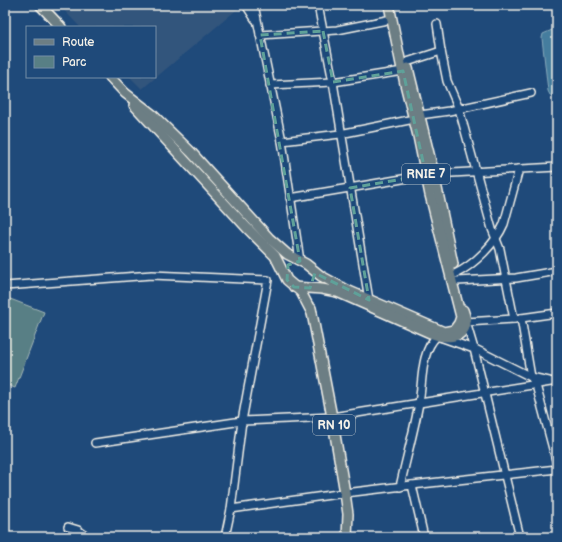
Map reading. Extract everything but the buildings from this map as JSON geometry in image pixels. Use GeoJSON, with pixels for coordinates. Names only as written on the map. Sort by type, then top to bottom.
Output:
{"type":"FeatureCollection","features":[{"type":"Feature","properties":{"kind":"main road"},"geometry":{"type":"LineString","coordinates":[[40,5],[60,26]]}},
{"type":"Feature","properties":{"kind":"main road","name":"RNIE 7"},"geometry":{"type":"LineString","coordinates":[[389,5],[403,72],[417,117]]}},
{"type":"Feature","properties":{"kind":"main road","name":"RNIE 7"},"geometry":{"type":"LineString","coordinates":[[395,5],[417,117],[461,317],[459,324],[454,330],[444,335]]}},
{"type":"Feature","properties":{"kind":"main road"},"geometry":{"type":"LineString","coordinates":[[111,78],[125,93],[152,114],[191,152],[269,238],[286,254],[306,264],[349,291],[444,335]]}},
{"type":"Feature","properties":{"kind":"main road"},"geometry":{"type":"LineString","coordinates":[[125,93],[194,171],[275,256],[285,275]]}},
{"type":"Feature","properties":{"kind":"main road","name":"RNIE 7"},"geometry":{"type":"LineString","coordinates":[[430,175],[466,322]]}},
{"type":"Feature","properties":{"kind":"main road"},"geometry":{"type":"LineString","coordinates":[[285,275],[285,270],[288,265],[300,261]]}},
{"type":"Feature","properties":{"kind":"main road","name":"RN 10"},"geometry":{"type":"LineString","coordinates":[[312,269],[312,282],[310,288],[312,313],[345,492],[348,514],[347,537]]}},
{"type":"Feature","properties":{"kind":"main road","name":"RN 10"},"geometry":{"type":"LineString","coordinates":[[285,275],[287,280],[302,292],[312,313]]}},
{"type":"Feature","properties":{"kind":"main road"},"geometry":{"type":"LineString","coordinates":[[294,286],[337,292],[444,335],[460,333],[466,322]]}},
{"type":"Feature","properties":{"kind":"street"},"geometry":{"type":"LineString","coordinates":[[246,5],[257,22]]}},
{"type":"Feature","properties":{"kind":"street"},"geometry":{"type":"LineString","coordinates":[[254,5],[282,141],[300,261]]}},
{"type":"Feature","properties":{"kind":"street"},"geometry":{"type":"LineString","coordinates":[[318,5],[333,82],[340,134],[369,300]]}},
{"type":"Feature","properties":{"kind":"street"},"geometry":{"type":"LineString","coordinates":[[260,35],[343,29],[392,19]]}},
{"type":"Feature","properties":{"kind":"street"},"geometry":{"type":"LineString","coordinates":[[437,24],[447,81],[459,109],[492,229],[500,249],[506,279],[518,318],[531,377],[536,385],[557,464]]}},
{"type":"Feature","properties":{"kind":"street"},"geometry":{"type":"LineString","coordinates":[[407,62],[441,51]]}},
{"type":"Feature","properties":{"kind":"street"},"geometry":{"type":"LineString","coordinates":[[270,85],[333,82],[403,72]]}},
{"type":"Feature","properties":{"kind":"street"},"geometry":{"type":"LineString","coordinates":[[282,141],[340,134],[531,94]]}},
{"type":"Feature","properties":{"kind":"street"},"geometry":{"type":"LineString","coordinates":[[290,198],[430,175],[557,167]]}},
{"type":"Feature","properties":{"kind":"street"},"geometry":{"type":"LineString","coordinates":[[456,277],[468,268],[496,238],[504,224],[519,169]]}},
{"type":"Feature","properties":{"kind":"street"},"geometry":{"type":"LineString","coordinates":[[456,277],[506,279],[557,271]]}},
{"type":"Feature","properties":{"kind":"street"},"geometry":{"type":"LineString","coordinates":[[5,286],[152,275],[268,280],[242,421],[225,537]]}},
{"type":"Feature","properties":{"kind":"street"},"geometry":{"type":"LineString","coordinates":[[520,537],[466,322],[557,313]]}},
{"type":"Feature","properties":{"kind":"street"},"geometry":{"type":"LineString","coordinates":[[444,335],[531,377],[555,382]]}},
{"type":"Feature","properties":{"kind":"street"},"geometry":{"type":"LineString","coordinates":[[444,335],[474,349]]}},
{"type":"Feature","properties":{"kind":"street"},"geometry":{"type":"LineString","coordinates":[[400,487],[419,403],[424,363],[428,352],[444,335]]}},
{"type":"Feature","properties":{"kind":"street"},"geometry":{"type":"LineString","coordinates":[[95,443],[242,421],[332,417],[555,382]]}},
{"type":"Feature","properties":{"kind":"street"},"geometry":{"type":"LineString","coordinates":[[230,508],[345,492],[505,476],[557,469]]}},
{"type":"Feature","properties":{"kind":"street"},"geometry":{"type":"LineString","coordinates":[[412,486],[424,537]]}},
{"type":"Feature","properties":{"kind":"street"},"geometry":{"type":"LineString","coordinates":[[68,527],[78,530],[88,537]]}},
{"type":"Feature","properties":{"kind":"highlighted area"},"geometry":{"type":"Polygon","coordinates":[[[323,31],[333,82],[403,71],[426,175],[350,188],[369,300],[315,273],[310,288],[294,287],[287,280],[288,265],[300,261],[260,35],[323,31]]]}},
{"type":"Feature","properties":{"kind":"shaded area"},"geometry":{"type":"Polygon","coordinates":[[[59,5],[239,5],[240,7],[156,77],[156,26],[79,26],[59,5]]]}},
{"type":"Feature","properties":{"kind":"shaded area"},"geometry":{"type":"Polygon","coordinates":[[[552,30],[557,30],[557,96],[550,95],[548,91],[542,38],[543,34],[552,30]]]}},
{"type":"Feature","properties":{"kind":"shaded area"},"geometry":{"type":"Polygon","coordinates":[[[131,78],[155,78],[142,89],[131,78]]]}},
{"type":"Feature","properties":{"kind":"green space"},"geometry":{"type":"Polygon","coordinates":[[[5,297],[44,312],[15,388],[5,384],[5,297]]]}}]}
